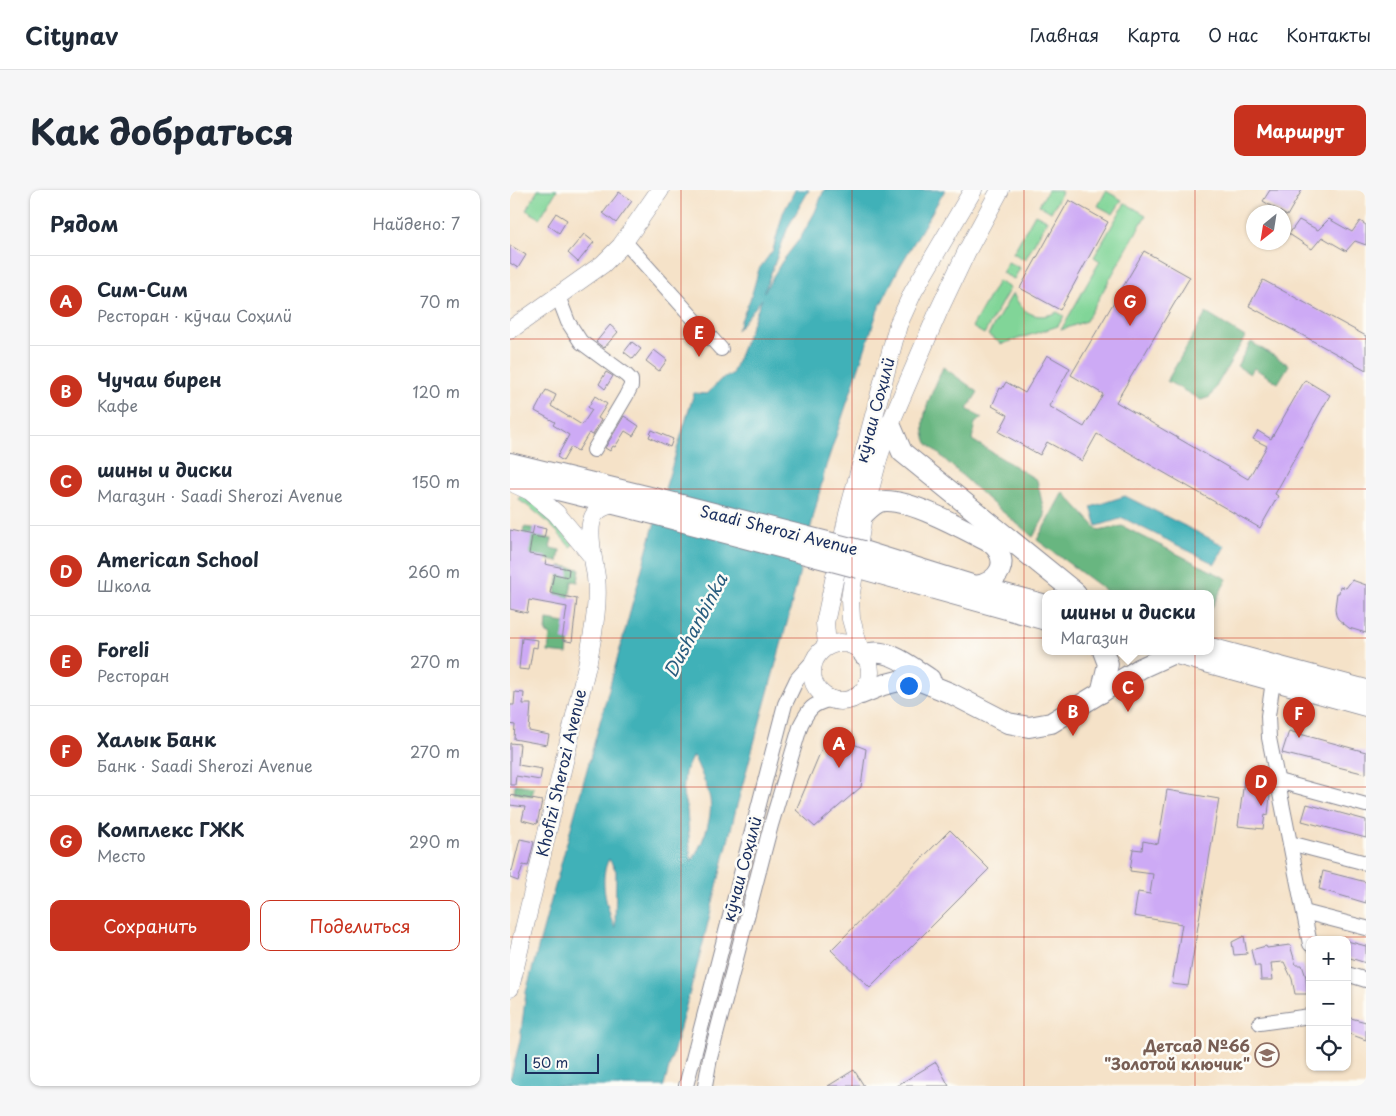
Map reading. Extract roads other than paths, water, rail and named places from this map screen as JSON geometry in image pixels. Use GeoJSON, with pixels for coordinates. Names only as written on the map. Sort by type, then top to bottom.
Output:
{"type":"FeatureCollection","features":[{"type":"Feature","properties":{"kind":"highway"},"geometry":{"type":"LineString","coordinates":[[890,424],[902,452],[1072,590]]}},
{"type":"Feature","properties":{"kind":"highway","name":"Saadi Sherozi Avenue"},"geometry":{"type":"LineString","coordinates":[[510,463],[652,506],[1042,604]]}},
{"type":"Feature","properties":{"kind":"highway","name":"Saadi Sherozi Avenue"},"geometry":{"type":"LineString","coordinates":[[510,479],[612,504],[652,506]]}},
{"type":"Feature","properties":{"kind":"highway"},"geometry":{"type":"LineString","coordinates":[[862,515],[879,502],[886,501],[911,505],[991,543],[1002,556],[1000,570],[993,580],[986,584],[975,586]]}},
{"type":"Feature","properties":{"kind":"highway","name":"Saadi Sherozi Avenue"},"geometry":{"type":"LineString","coordinates":[[861,560],[1042,619]]}},
{"type":"Feature","properties":{"kind":"highway"},"geometry":{"type":"LineString","coordinates":[[1214,649],[1366,690]]}},
{"type":"Feature","properties":{"kind":"highway"},"geometry":{"type":"LineString","coordinates":[[862,653],[873,651],[889,654],[950,693]]}},
{"type":"Feature","properties":{"kind":"highway"},"geometry":{"type":"LineString","coordinates":[[1102,693],[1108,664],[1105,655]]}},
{"type":"Feature","properties":{"kind":"highway"},"geometry":{"type":"LineString","coordinates":[[861,694],[883,685],[906,679],[923,682],[950,693],[1008,723],[1029,727],[1050,723],[1165,655]]}},
{"type":"Feature","properties":{"kind":"highway"},"geometry":{"type":"LineString","coordinates":[[1181,655],[1366,706]]}},
{"type":"Feature","properties":{"kind":"main road"},"geometry":{"type":"LineString","coordinates":[[512,325],[558,296],[603,264],[625,242],[660,190]]}},
{"type":"Feature","properties":{"kind":"main road","name":"кӯчаи Соҳилӣ"},"geometry":{"type":"LineString","coordinates":[[827,646],[825,623],[846,523],[898,325],[912,292],[973,190]]}},
{"type":"Feature","properties":{"kind":"main road","name":"кӯчаи Соҳилӣ"},"geometry":{"type":"LineString","coordinates":[[862,653],[851,620],[850,599],[862,515],[890,424],[954,278],[1000,190]]}},
{"type":"Feature","properties":{"kind":"main road"},"geometry":{"type":"LineString","coordinates":[[931,260],[941,259],[950,265],[954,278]]}},
{"type":"Feature","properties":{"kind":"main road"},"geometry":{"type":"LineString","coordinates":[[898,325],[908,322],[923,329],[926,341]]}},
{"type":"Feature","properties":{"kind":"main road"},"geometry":{"type":"LineString","coordinates":[[510,479],[530,491],[556,513],[592,556]]}},
{"type":"Feature","properties":{"kind":"main road","name":"Khofizi Sherozi Avenue"},"geometry":{"type":"LineString","coordinates":[[510,988],[592,637],[596,602],[596,576],[592,556],[591,521],[595,513],[602,507],[612,504]]}},
{"type":"Feature","properties":{"kind":"main road"},"geometry":{"type":"LineString","coordinates":[[844,643],[862,653],[868,662],[869,679],[861,694],[851,700],[840,702],[829,700],[816,690],[811,675],[814,660],[827,646],[844,643]]}},
{"type":"Feature","properties":{"kind":"street"},"geometry":{"type":"LineString","coordinates":[[625,242],[721,348]]}},
{"type":"Feature","properties":{"kind":"street"},"geometry":{"type":"LineString","coordinates":[[558,296],[568,322],[581,342],[631,380],[631,386],[626,396],[594,450]]}},
{"type":"Feature","properties":{"kind":"street","name":"кӯчаи Соҳилӣ"},"geometry":{"type":"LineString","coordinates":[[686,1086],[785,704],[797,679],[814,660]]}},
{"type":"Feature","properties":{"kind":"street"},"geometry":{"type":"LineString","coordinates":[[1273,681],[1268,716],[1269,738],[1308,936]]}},
{"type":"Feature","properties":{"kind":"street","name":"кӯчаи Соҳилӣ"},"geometry":{"type":"LineString","coordinates":[[705,1086],[710,1058],[754,889],[801,724],[808,711],[816,703],[829,700]]}},
{"type":"Feature","properties":{"kind":"street"},"geometry":{"type":"LineString","coordinates":[[1278,781],[1366,805]]}},
{"type":"Feature","properties":{"kind":"street"},"geometry":{"type":"LineString","coordinates":[[1290,843],[1366,863]]}},
{"type":"Feature","properties":{"kind":"street"},"geometry":{"type":"LineString","coordinates":[[1304,912],[1366,928]]}},
{"type":"Feature","properties":{"kind":"street"},"geometry":{"type":"LineString","coordinates":[[1351,975],[1366,980]]}},
{"type":"Feature","properties":{"kind":"street"},"geometry":{"type":"LineString","coordinates":[[1260,1023],[1306,1017]]}},
{"type":"Feature","properties":{"kind":"water","name":"Dushanbinka"},"geometry":{"type":"Polygon","coordinates":[[[795,190],[809,190],[788,227],[764,292],[781,263],[801,237],[815,212],[824,190],[945,190],[899,268],[878,310],[826,466],[787,623],[736,809],[700,955],[664,1086],[510,1086],[520,1041],[526,992],[652,532],[694,393],[707,394],[721,379],[732,374],[762,299],[737,330],[751,297],[759,269],[773,250],[783,213],[795,190]],[[693,755],[685,772],[683,794],[687,810],[691,862],[706,832],[710,815],[710,799],[707,788],[693,755]],[[609,859],[604,875],[604,884],[609,912],[615,928],[616,871],[609,859]]]}},
{"type":"Feature","properties":{"kind":"water"},"geometry":{"type":"Polygon","coordinates":[[[1125,496],[1225,546],[1215,564],[1123,518],[1097,526],[1091,507],[1125,496]]]}},
{"type":"Feature","properties":{"kind":"place","name":"Комплекс ГЖК"},"geometry":{"type":"Point","coordinates":[1130,326]}},
{"type":"Feature","properties":{"kind":"place","name":"Foreli"},"geometry":{"type":"Point","coordinates":[699,357]}},
{"type":"Feature","properties":{"kind":"place","name":"шины и диски"},"geometry":{"type":"Point","coordinates":[1128,712]}},
{"type":"Feature","properties":{"kind":"place","name":"Чучаи бирен"},"geometry":{"type":"Point","coordinates":[1073,736]}},
{"type":"Feature","properties":{"kind":"place","name":"Халык Банк"},"geometry":{"type":"Point","coordinates":[1299,738]}},
{"type":"Feature","properties":{"kind":"place","name":"Сим-Сим"},"geometry":{"type":"Point","coordinates":[839,768]}},
{"type":"Feature","properties":{"kind":"place","name":"American School"},"geometry":{"type":"Point","coordinates":[1261,806]}},
{"type":"Feature","properties":{"kind":"place","name":"Детсад №66 \"Золотой ключик\""},"geometry":{"type":"Point","coordinates":[1267,1055]}}]}
